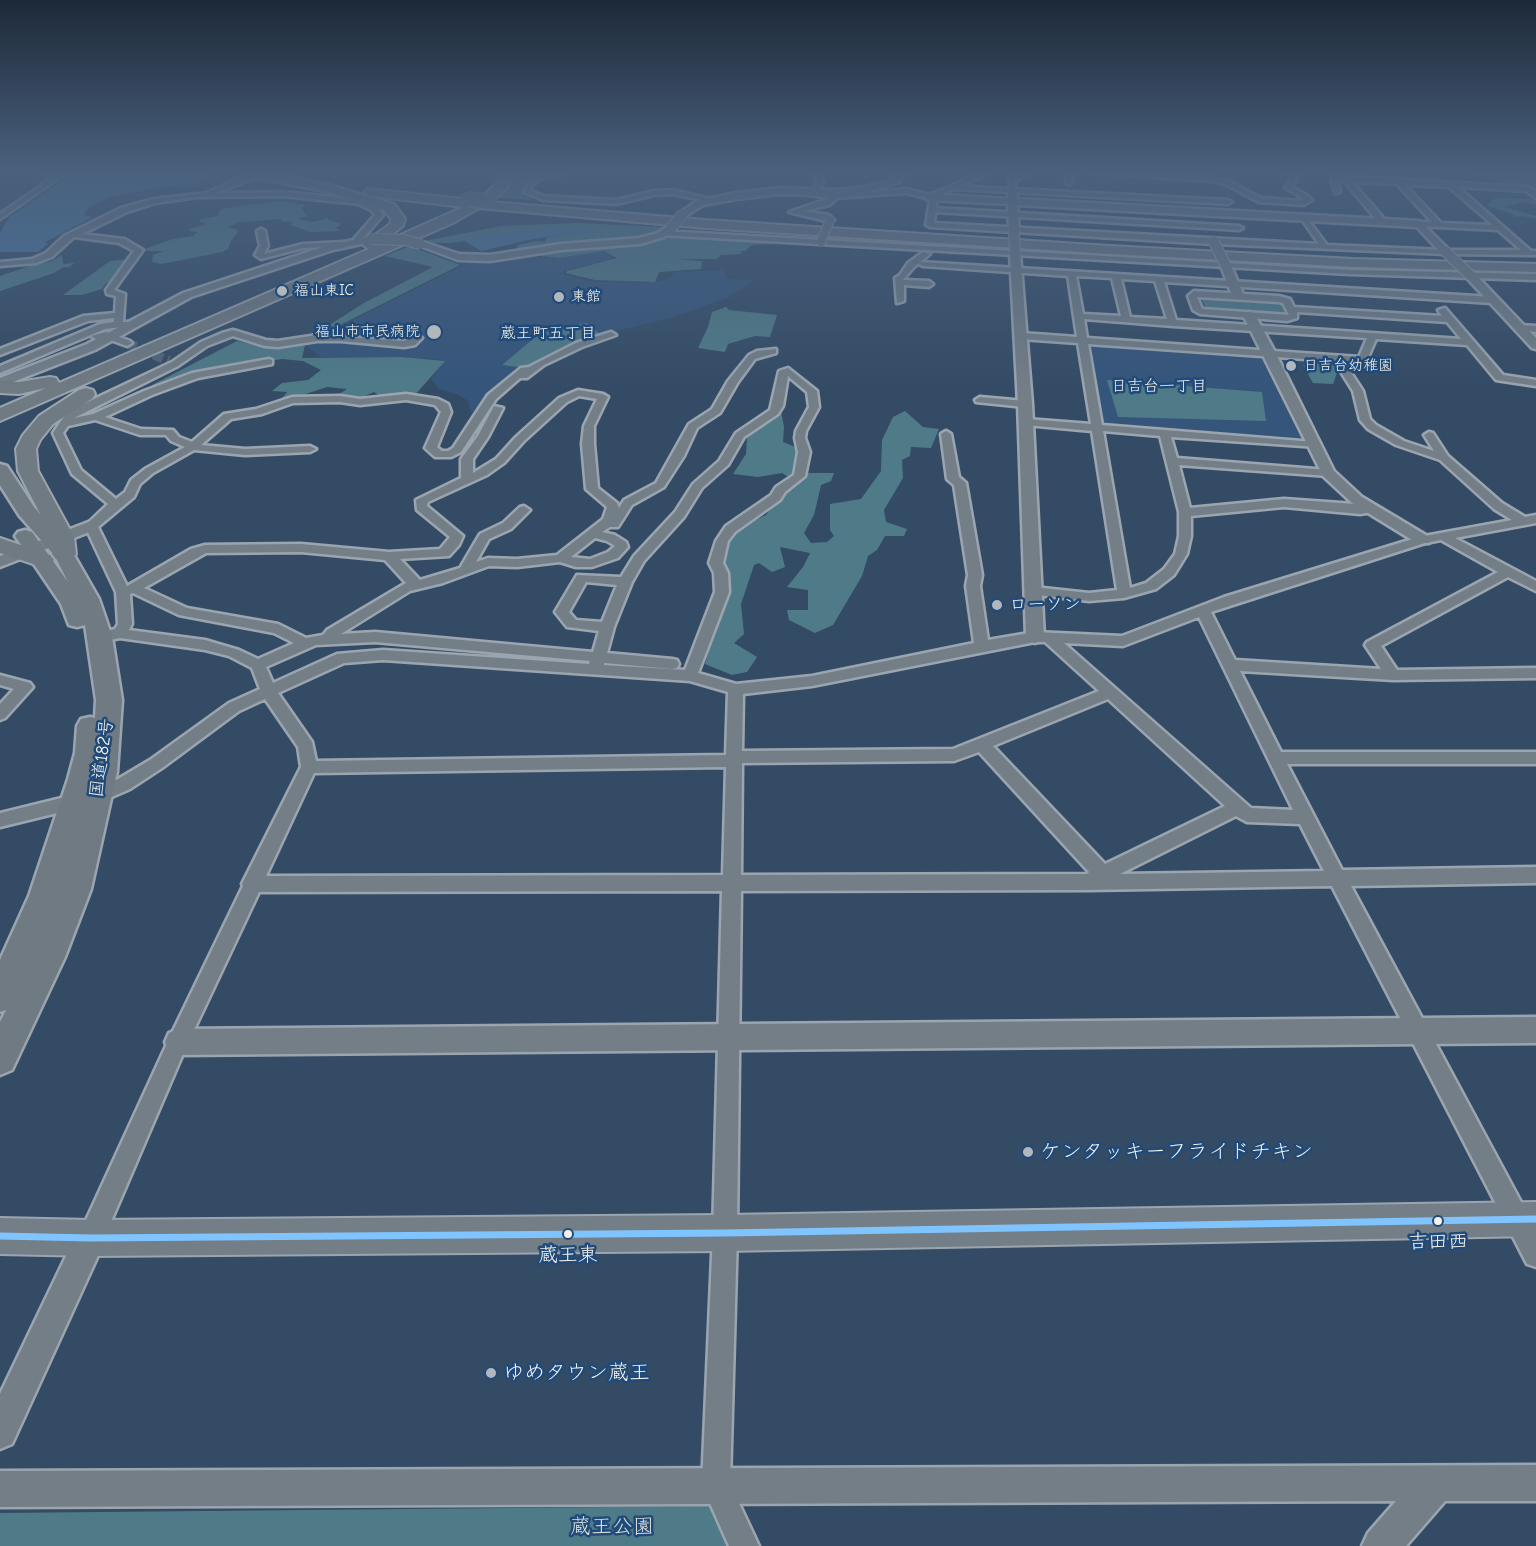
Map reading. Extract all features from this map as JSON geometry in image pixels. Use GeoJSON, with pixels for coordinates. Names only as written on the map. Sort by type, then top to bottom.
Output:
{"type":"FeatureCollection","features":[{"type":"Feature","properties":{"kind":"highway"},"geometry":{"type":"LineString","coordinates":[[313,276],[369,245]]}},
{"type":"Feature","properties":{"kind":"highway"},"geometry":{"type":"LineString","coordinates":[[313,276],[380,245]]}},
{"type":"Feature","properties":{"kind":"highway"},"geometry":{"type":"LineString","coordinates":[[1,413],[384,245]]}},
{"type":"Feature","properties":{"kind":"highway"},"geometry":{"type":"LineString","coordinates":[[313,276],[406,245]]}},
{"type":"Feature","properties":{"kind":"highway"},"geometry":{"type":"LineString","coordinates":[[1036,245],[1261,259],[1536,268]]}},
{"type":"Feature","properties":{"kind":"highway"},"geometry":{"type":"LineString","coordinates":[[1101,245],[1349,259],[1534,256]]}},
{"type":"Feature","properties":{"kind":"highway"},"geometry":{"type":"LineString","coordinates":[[0,387],[28,387],[75,376],[238,309]]}},
{"type":"Feature","properties":{"kind":"highway"},"geometry":{"type":"LineString","coordinates":[[34,550],[26,449],[30,439],[46,420],[113,377],[238,309]]}},
{"type":"Feature","properties":{"kind":"highway","name":"国道182号"},"geometry":{"type":"LineString","coordinates":[[0,470],[26,510],[34,550],[88,599],[110,635],[109,700],[104,772],[87,799],[0,997]]}},
{"type":"Feature","properties":{"kind":"highway","name":"国道182号"},"geometry":{"type":"LineString","coordinates":[[0,501],[72,604],[90,679],[91,705],[87,799],[76,889],[49,957],[0,1058]]}},
{"type":"Feature","properties":{"kind":"main road"},"geometry":{"type":"LineString","coordinates":[[0,1236],[91,1239],[725,1233],[1527,1219]]}},
{"type":"Feature","properties":{"kind":"street"},"geometry":{"type":"LineString","coordinates":[[0,264],[41,259],[60,245]]}},
{"type":"Feature","properties":{"kind":"street"},"geometry":{"type":"LineString","coordinates":[[118,319],[121,294],[110,292],[110,290],[139,250],[129,245]]}},
{"type":"Feature","properties":{"kind":"street"},"geometry":{"type":"LineString","coordinates":[[264,245],[259,255],[261,256],[303,246],[320,245]]}},
{"type":"Feature","properties":{"kind":"street"},"geometry":{"type":"LineString","coordinates":[[0,383],[91,347],[187,295],[340,245]]}},
{"type":"Feature","properties":{"kind":"street"},"geometry":{"type":"LineString","coordinates":[[423,245],[458,257],[490,258],[585,245]]}},
{"type":"Feature","properties":{"kind":"street"},"geometry":{"type":"LineString","coordinates":[[855,245],[928,252],[1015,254],[1349,272],[1536,277]]}},
{"type":"Feature","properties":{"kind":"street"},"geometry":{"type":"LineString","coordinates":[[1015,245],[1034,591],[1042,637],[1247,815],[1305,817]]}},
{"type":"Feature","properties":{"kind":"street"},"geometry":{"type":"LineString","coordinates":[[1216,245],[1238,296]]}},
{"type":"Feature","properties":{"kind":"street"},"geometry":{"type":"LineString","coordinates":[[1302,245],[1534,256]]}},
{"type":"Feature","properties":{"kind":"street"},"geometry":{"type":"LineString","coordinates":[[1440,245],[1536,345]]}},
{"type":"Feature","properties":{"kind":"street"},"geometry":{"type":"LineString","coordinates":[[1520,245],[1534,256]]}},
{"type":"Feature","properties":{"kind":"street"},"geometry":{"type":"LineString","coordinates":[[921,276],[928,252]]}},
{"type":"Feature","properties":{"kind":"street"},"geometry":{"type":"LineString","coordinates":[[900,301],[899,278],[903,277],[911,265],[928,252]]}},
{"type":"Feature","properties":{"kind":"street"},"geometry":{"type":"LineString","coordinates":[[923,264],[1233,285],[1315,300],[1449,319]]}},
{"type":"Feature","properties":{"kind":"street"},"geometry":{"type":"LineString","coordinates":[[1349,272],[1363,292]]}},
{"type":"Feature","properties":{"kind":"street"},"geometry":{"type":"LineString","coordinates":[[1072,274],[1124,594]]}},
{"type":"Feature","properties":{"kind":"street"},"geometry":{"type":"LineString","coordinates":[[1116,277],[1126,319]]}},
{"type":"Feature","properties":{"kind":"street"},"geometry":{"type":"LineString","coordinates":[[1524,277],[1536,288]]}},
{"type":"Feature","properties":{"kind":"street"},"geometry":{"type":"LineString","coordinates":[[1159,280],[1173,323]]}},
{"type":"Feature","properties":{"kind":"street"},"geometry":{"type":"LineString","coordinates":[[900,282],[929,284]]}},
{"type":"Feature","properties":{"kind":"street"},"geometry":{"type":"LineString","coordinates":[[1292,309],[1315,300],[1363,292],[1492,300]]}},
{"type":"Feature","properties":{"kind":"street"},"geometry":{"type":"LineString","coordinates":[[1078,316],[1173,323],[1252,322],[1294,316],[1292,309],[1283,300],[1238,296],[1198,294],[1192,296],[1196,308],[1200,311],[1252,322],[1335,334],[1469,342]]}},
{"type":"Feature","properties":{"kind":"street"},"geometry":{"type":"LineString","coordinates":[[1431,296],[1500,378],[1536,383]]}},
{"type":"Feature","properties":{"kind":"street"},"geometry":{"type":"LineString","coordinates":[[1315,300],[1335,334]]}},
{"type":"Feature","properties":{"kind":"street"},"geometry":{"type":"LineString","coordinates":[[0,352],[86,318],[118,319],[133,325]]}},
{"type":"Feature","properties":{"kind":"street"},"geometry":{"type":"LineString","coordinates":[[0,370],[118,319]]}},
{"type":"Feature","properties":{"kind":"street"},"geometry":{"type":"LineString","coordinates":[[1252,322],[1328,473],[1343,489],[1369,509],[1423,540]]}},
{"type":"Feature","properties":{"kind":"street"},"geometry":{"type":"LineString","coordinates":[[1520,328],[1536,329]]}},
{"type":"Feature","properties":{"kind":"street"},"geometry":{"type":"LineString","coordinates":[[116,504],[76,472],[58,433],[63,424],[79,410],[217,338],[233,333],[278,344],[325,338],[404,344],[412,343],[417,338]]}},
{"type":"Feature","properties":{"kind":"street"},"geometry":{"type":"LineString","coordinates":[[36,355],[98,335],[111,336],[127,343]]}},
{"type":"Feature","properties":{"kind":"street"},"geometry":{"type":"LineString","coordinates":[[34,550],[91,526],[130,494],[135,482],[149,471],[192,447],[228,416],[258,412],[292,400],[340,399],[360,402],[406,397],[430,400],[444,406],[446,411],[431,448],[439,455],[451,454],[457,450],[492,397],[524,370],[529,370],[579,345],[611,335]]}},
{"type":"Feature","properties":{"kind":"street"},"geometry":{"type":"LineString","coordinates":[[1021,336],[1363,360],[1372,336]]}},
{"type":"Feature","properties":{"kind":"street"},"geometry":{"type":"LineString","coordinates":[[593,534],[602,532],[617,521],[621,510],[628,503],[660,485],[693,426],[716,411],[733,381],[752,357],[773,351]]}},
{"type":"Feature","properties":{"kind":"street"},"geometry":{"type":"LineString","coordinates":[[1336,358],[1358,391],[1365,420],[1372,427],[1400,443],[1444,458]]}},
{"type":"Feature","properties":{"kind":"street"},"geometry":{"type":"LineString","coordinates":[[63,424],[96,417],[148,393],[196,375],[269,362]]}},
{"type":"Feature","properties":{"kind":"street"},"geometry":{"type":"LineString","coordinates":[[466,481],[467,459],[470,453],[483,437],[498,407],[529,370]]}},
{"type":"Feature","properties":{"kind":"street"},"geometry":{"type":"LineString","coordinates":[[596,663],[625,582],[639,559],[680,514],[697,486],[724,464],[740,435],[774,412],[778,406],[784,372],[788,371],[812,391],[814,407],[801,431],[800,438],[804,452],[799,476],[780,490],[776,497],[730,529],[722,541],[716,563],[721,573],[722,592],[692,671]]}},
{"type":"Feature","properties":{"kind":"street"},"geometry":{"type":"LineString","coordinates":[[129,590],[196,552],[206,549],[301,548],[389,556],[436,554],[449,549],[455,543],[457,536],[421,507],[422,500],[466,481],[500,461],[520,439],[563,400],[578,393],[603,397],[589,426],[588,444],[592,489],[613,506],[609,521],[561,558]]}},
{"type":"Feature","properties":{"kind":"street"},"geometry":{"type":"LineString","coordinates":[[980,400],[1025,404]]}},
{"type":"Feature","properties":{"kind":"street"},"geometry":{"type":"LineString","coordinates":[[96,417],[140,432],[169,432],[175,439],[190,443],[192,447],[245,453],[310,449]]}},
{"type":"Feature","properties":{"kind":"street"},"geometry":{"type":"LineString","coordinates":[[1026,422],[1314,445]]}},
{"type":"Feature","properties":{"kind":"street"},"geometry":{"type":"LineString","coordinates":[[946,434],[953,479],[960,483],[975,575],[973,586],[982,646]]}},
{"type":"Feature","properties":{"kind":"street"},"geometry":{"type":"LineString","coordinates":[[1034,591],[1089,597],[1124,594],[1151,586],[1169,572],[1181,554],[1185,536],[1185,512],[1165,434]]}},
{"type":"Feature","properties":{"kind":"street"},"geometry":{"type":"LineString","coordinates":[[1429,435],[1444,458],[1498,506],[1529,520]]}},
{"type":"Feature","properties":{"kind":"street"},"geometry":{"type":"LineString","coordinates":[[1172,461],[1328,473]]}},
{"type":"Feature","properties":{"kind":"street"},"geometry":{"type":"LineString","coordinates":[[1185,512],[1206,512],[1284,503],[1369,509]]}},
{"type":"Feature","properties":{"kind":"street"},"geometry":{"type":"LineString","coordinates":[[466,568],[484,537],[490,532],[507,526],[524,510]]}},
{"type":"Feature","properties":{"kind":"street"},"geometry":{"type":"LineString","coordinates":[[258,665],[301,645],[327,640],[375,637],[596,663],[692,671],[736,689],[812,681],[982,646],[1042,637],[1123,640],[1229,600],[1423,540],[1529,520]]}},
{"type":"Feature","properties":{"kind":"street"},"geometry":{"type":"LineString","coordinates":[[91,526],[129,590],[125,624],[110,635]]}},
{"type":"Feature","properties":{"kind":"street"},"geometry":{"type":"LineString","coordinates":[[327,640],[332,633],[405,588],[438,580],[466,568],[488,562],[517,563],[561,558],[592,563],[613,555],[622,547],[620,542],[593,534]]}},
{"type":"Feature","properties":{"kind":"street"},"geometry":{"type":"LineString","coordinates":[[1442,536],[1536,587]]}},
{"type":"Feature","properties":{"kind":"street"},"geometry":{"type":"LineString","coordinates":[[389,556],[413,580],[413,586]]}},
{"type":"Feature","properties":{"kind":"street"},"geometry":{"type":"LineString","coordinates":[[583,563],[582,568],[601,573],[601,580]]}},
{"type":"Feature","properties":{"kind":"street"},"geometry":{"type":"LineString","coordinates":[[1393,675],[1372,645],[1507,572]]}},
{"type":"Feature","properties":{"kind":"street"},"geometry":{"type":"LineString","coordinates":[[1522,580],[1536,573]]}},
{"type":"Feature","properties":{"kind":"street"},"geometry":{"type":"LineString","coordinates":[[607,627],[572,624],[562,612],[582,578],[625,582]]}},
{"type":"Feature","properties":{"kind":"street"},"geometry":{"type":"LineString","coordinates":[[129,590],[184,612],[278,629],[299,639],[301,645]]}},
{"type":"Feature","properties":{"kind":"street"},"geometry":{"type":"LineString","coordinates":[[1203,611],[1305,817],[1417,1030],[1527,1219],[1536,1255]]}},
{"type":"Feature","properties":{"kind":"street"},"geometry":{"type":"LineString","coordinates":[[0,1432],[91,1239],[251,884],[309,767],[306,746],[268,691],[258,665],[234,653],[205,645],[110,635]]}},
{"type":"Feature","properties":{"kind":"street"},"geometry":{"type":"LineString","coordinates":[[0,820],[87,799],[124,784],[234,708],[342,658],[360,655],[596,663]]}},
{"type":"Feature","properties":{"kind":"street"},"geometry":{"type":"LineString","coordinates":[[1230,665],[1393,675],[1536,673]]}},
{"type":"Feature","properties":{"kind":"street"},"geometry":{"type":"LineString","coordinates":[[0,680],[25,687],[0,714]]}},
{"type":"Feature","properties":{"kind":"street"},"geometry":{"type":"LineString","coordinates":[[736,689],[730,882],[725,1233],[716,1485],[744,1546]]}},
{"type":"Feature","properties":{"kind":"street"},"geometry":{"type":"LineString","coordinates":[[309,767],[954,755],[1108,693]]}},
{"type":"Feature","properties":{"kind":"street"},"geometry":{"type":"LineString","coordinates":[[981,744],[1095,878]]}},
{"type":"Feature","properties":{"kind":"street"},"geometry":{"type":"LineString","coordinates":[[1276,758],[1536,758]]}},
{"type":"Feature","properties":{"kind":"street"},"geometry":{"type":"LineString","coordinates":[[1095,878],[1238,807]]}},
{"type":"Feature","properties":{"kind":"street"},"geometry":{"type":"LineString","coordinates":[[251,884],[1536,874]]}},
{"type":"Feature","properties":{"kind":"street"},"geometry":{"type":"LineString","coordinates":[[178,1042],[1536,1030]]}},
{"type":"Feature","properties":{"kind":"street"},"geometry":{"type":"LineString","coordinates":[[1381,1546],[1437,1483]]}},
{"type":"Feature","properties":{"kind":"street"},"geometry":{"type":"LineString","coordinates":[[0,1489],[1536,1483]]}},
{"type":"Feature","properties":{"kind":"shaded area"},"geometry":{"type":"Polygon","coordinates":[[[0,245],[47,245],[38,252],[0,252],[0,245]]]}},
{"type":"Feature","properties":{"kind":"shaded area"},"geometry":{"type":"Polygon","coordinates":[[[471,245],[506,245],[481,251],[471,245]]]}},
{"type":"Feature","properties":{"kind":"shaded area","name":"福山市市民病院"},"geometry":{"type":"Polygon","coordinates":[[[605,251],[613,259],[565,270],[563,274],[588,281],[634,283],[669,279],[675,272],[724,270],[727,279],[753,280],[727,298],[673,317],[601,335],[587,323],[546,328],[503,365],[526,368],[486,414],[471,412],[468,401],[459,395],[439,389],[431,379],[444,360],[402,357],[321,357],[304,344],[469,263],[517,257],[555,258],[605,251]]]}},
{"type":"Feature","properties":{"kind":"shaded area"},"geometry":{"type":"Polygon","coordinates":[[[1087,343],[1267,355],[1308,442],[1104,426],[1101,424],[1087,343]]]}},
{"type":"Feature","properties":{"kind":"green space"},"geometry":{"type":"Polygon","coordinates":[[[155,245],[229,245],[228,249],[222,252],[162,264],[152,262],[153,255],[164,251],[146,251],[147,248],[155,245]]]}},
{"type":"Feature","properties":{"kind":"green space"},"geometry":{"type":"Polygon","coordinates":[[[518,245],[578,245],[529,250],[516,249],[518,245]]]}},
{"type":"Feature","properties":{"kind":"green space"},"geometry":{"type":"Polygon","coordinates":[[[752,245],[745,251],[741,251],[741,254],[720,255],[717,259],[675,259],[702,261],[701,269],[659,272],[655,282],[595,280],[566,273],[617,258],[604,251],[559,258],[532,255],[576,248],[752,245]]]}},
{"type":"Feature","properties":{"kind":"green space"},"geometry":{"type":"Polygon","coordinates":[[[410,246],[460,265],[316,337],[312,336],[364,303],[433,267],[385,256],[410,246]]]}},
{"type":"Feature","properties":{"kind":"green space"},"geometry":{"type":"Polygon","coordinates":[[[62,255],[63,264],[74,263],[70,267],[64,267],[54,273],[0,291],[0,276],[38,263],[50,262],[62,255]]]}},
{"type":"Feature","properties":{"kind":"green space"},"geometry":{"type":"Polygon","coordinates":[[[129,259],[123,271],[117,272],[112,282],[106,283],[102,289],[82,295],[63,295],[110,261],[129,259]]]}},
{"type":"Feature","properties":{"kind":"green space"},"geometry":{"type":"Polygon","coordinates":[[[1200,295],[1282,300],[1290,314],[1206,309],[1200,295]]]}},
{"type":"Feature","properties":{"kind":"green space"},"geometry":{"type":"Polygon","coordinates":[[[726,307],[729,310],[777,315],[770,337],[755,336],[728,344],[725,352],[698,348],[712,312],[726,307]]]}},
{"type":"Feature","properties":{"kind":"green space"},"geometry":{"type":"Polygon","coordinates":[[[587,323],[601,335],[526,368],[502,365],[546,328],[587,323]]]}},
{"type":"Feature","properties":{"kind":"green space"},"geometry":{"type":"Polygon","coordinates":[[[237,341],[264,347],[305,345],[302,358],[402,357],[445,361],[414,396],[382,397],[374,392],[358,399],[335,397],[347,389],[327,387],[278,403],[287,392],[272,391],[282,383],[308,380],[321,370],[303,361],[282,359],[197,372],[155,389],[152,385],[237,341]]]}},
{"type":"Feature","properties":{"kind":"green space"},"geometry":{"type":"Polygon","coordinates":[[[1314,362],[1334,363],[1338,370],[1333,384],[1313,383],[1303,365],[1316,366],[1314,362]]]}},
{"type":"Feature","properties":{"kind":"green space"},"geometry":{"type":"Polygon","coordinates":[[[1107,380],[1262,392],[1266,421],[1118,417],[1107,380]]]}},
{"type":"Feature","properties":{"kind":"green space"},"geometry":{"type":"Polygon","coordinates":[[[781,411],[784,427],[783,442],[798,448],[800,458],[796,475],[790,478],[782,473],[758,477],[733,474],[746,454],[747,438],[756,426],[781,411]]]}},
{"type":"Feature","properties":{"kind":"green space"},"geometry":{"type":"Polygon","coordinates":[[[905,411],[923,427],[939,429],[931,448],[911,447],[910,456],[902,460],[903,478],[884,510],[886,522],[907,529],[904,536],[885,536],[877,550],[868,556],[862,576],[833,625],[815,633],[789,620],[787,610],[808,610],[808,590],[787,587],[803,567],[810,553],[780,547],[785,567],[772,572],[759,563],[754,565],[741,604],[744,634],[734,643],[757,657],[747,672],[732,675],[705,664],[726,592],[722,562],[733,531],[766,515],[785,488],[805,473],[834,473],[831,481],[821,485],[814,515],[804,533],[811,543],[827,542],[834,536],[830,530],[830,504],[861,499],[881,471],[882,440],[893,417],[905,411]]]}},
{"type":"Feature","properties":{"kind":"green space","name":"蔵王公園"},"geometry":{"type":"Polygon","coordinates":[[[716,1506],[731,1546],[0,1546],[0,1513],[716,1506]]]}},
{"type":"Feature","properties":{"kind":"tunnel"},"geometry":{"type":"LineString","coordinates":[[127,343],[169,361]]}},
{"type":"Feature","properties":{"kind":"transit line"},"geometry":{"type":"LineString","coordinates":[[0,1236],[91,1238],[725,1233],[1536,1219]]}},
{"type":"Feature","properties":{"kind":"place","name":"福山東IC"},"geometry":{"type":"Point","coordinates":[282,291]}},
{"type":"Feature","properties":{"kind":"place","name":"東館"},"geometry":{"type":"Point","coordinates":[559,297]}},
{"type":"Feature","properties":{"kind":"place","name":"福山市市民病院"},"geometry":{"type":"Point","coordinates":[434,332]}},
{"type":"Feature","properties":{"kind":"place","name":"日吉台幼稚園"},"geometry":{"type":"Point","coordinates":[1291,366]}},
{"type":"Feature","properties":{"kind":"place","name":"ローソン"},"geometry":{"type":"Point","coordinates":[997,605]}},
{"type":"Feature","properties":{"kind":"place","name":"ケンタッキーフライドチキン"},"geometry":{"type":"Point","coordinates":[1028,1152]}},
{"type":"Feature","properties":{"kind":"place","name":"吉田西"},"geometry":{"type":"Point","coordinates":[1438,1221]}},
{"type":"Feature","properties":{"kind":"place","name":"蔵王東"},"geometry":{"type":"Point","coordinates":[568,1234]}},
{"type":"Feature","properties":{"kind":"place","name":"ゆめタウン蔵王"},"geometry":{"type":"Point","coordinates":[491,1373]}},
{"type":"Feature","properties":{"kind":"district","name":"蔵王町五丁目"},"geometry":{"type":"Point","coordinates":[548,333]}},
{"type":"Feature","properties":{"kind":"district","name":"日吉台一丁目"},"geometry":{"type":"Point","coordinates":[1159,386]}}]}
